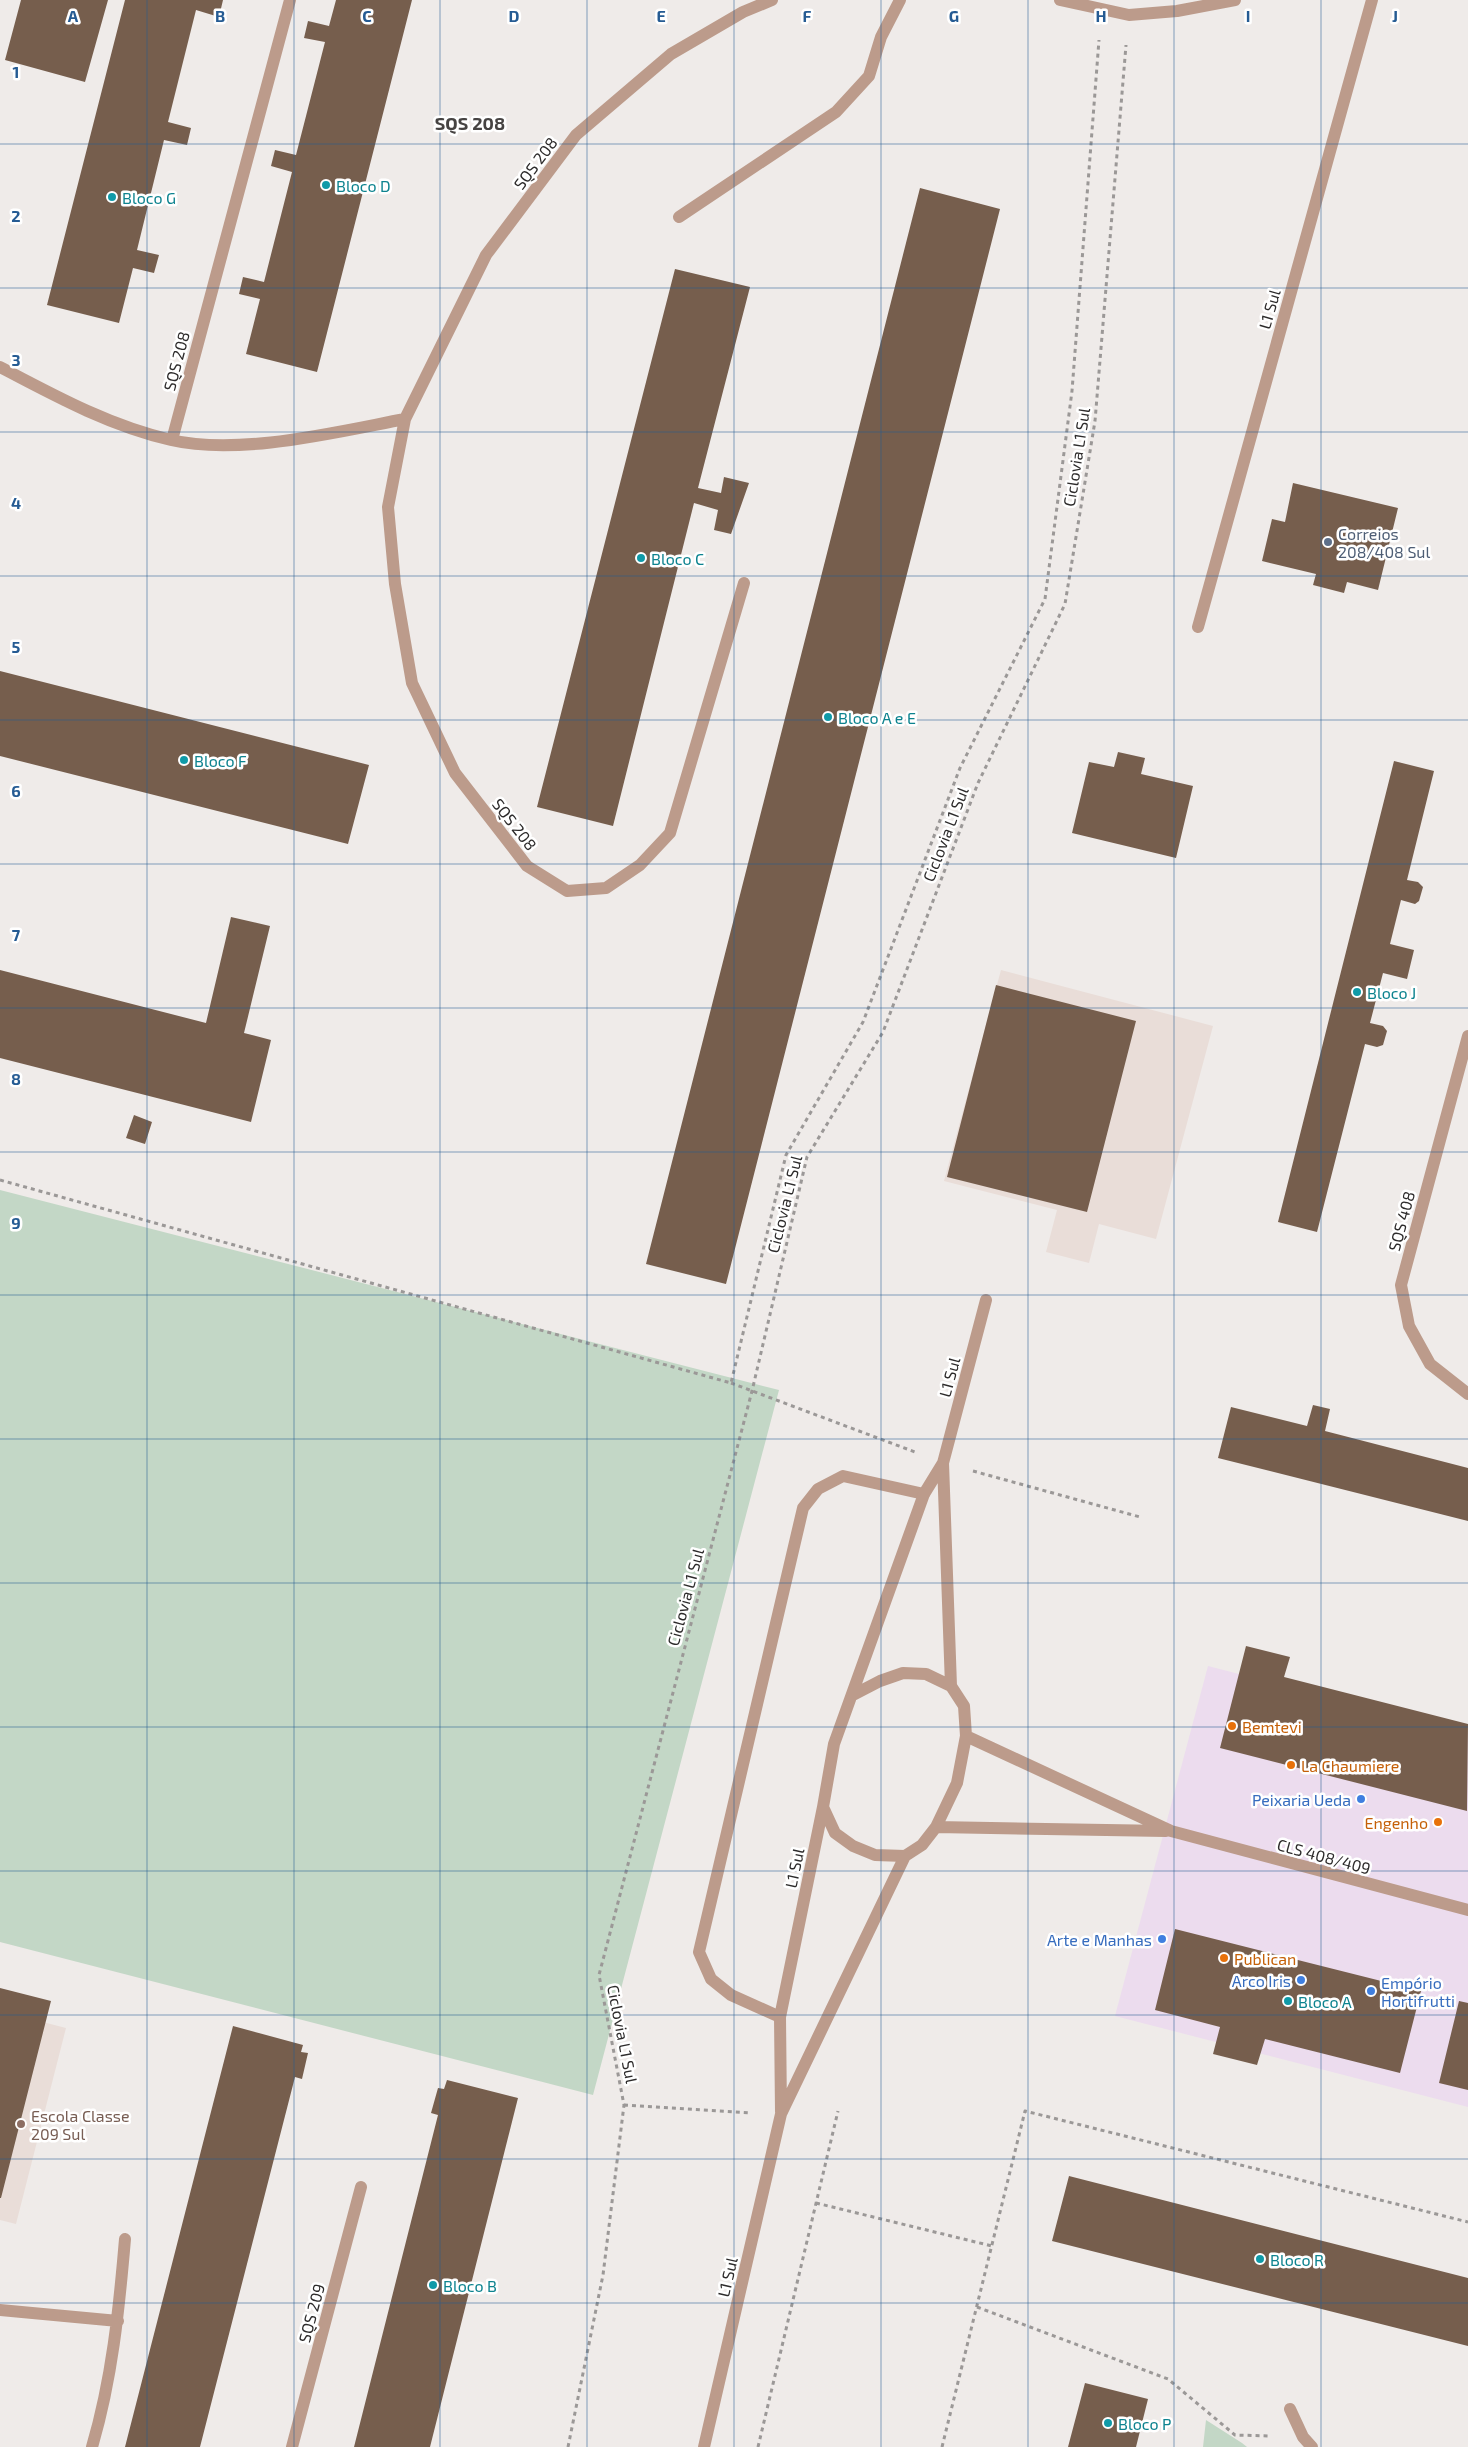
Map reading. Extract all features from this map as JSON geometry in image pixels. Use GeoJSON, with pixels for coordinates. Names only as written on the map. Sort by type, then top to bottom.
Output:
{"type":"FeatureCollection","features":[{"type":"Feature","properties":{"kind":"street","name":"SQS 208"},"geometry":{"type":"LineString","coordinates":[[172,440],[290,0]]}},
{"type":"Feature","properties":{"kind":"street","name":"SQS 208"},"geometry":{"type":"LineString","coordinates":[[744,583],[670,833],[640,865],[606,888],[567,891],[527,866],[455,773],[412,683],[395,584],[388,508],[405,419],[486,255],[576,135],[671,54],[743,12],[772,0]]}},
{"type":"Feature","properties":{"kind":"street"},"geometry":{"type":"LineString","coordinates":[[679,216],[836,112],[869,76],[881,37],[900,0]]}},
{"type":"Feature","properties":{"kind":"street"},"geometry":{"type":"LineString","coordinates":[[1060,0],[1129,15],[1177,11],[1235,0]]}},
{"type":"Feature","properties":{"kind":"street","name":"L1 Sul"},"geometry":{"type":"LineString","coordinates":[[1198,627],[1372,0]]}},
{"type":"Feature","properties":{"kind":"street"},"geometry":{"type":"LineString","coordinates":[[0,367],[80,409],[172,440],[228,446],[304,438],[405,419]]}},
{"type":"Feature","properties":{"kind":"street","name":"SQS 408"},"geometry":{"type":"LineString","coordinates":[[1468,1036],[1401,1285],[1409,1326],[1430,1364],[1468,1394]]}},
{"type":"Feature","properties":{"kind":"street","name":"L1 Sul"},"geometry":{"type":"LineString","coordinates":[[853,1696],[924,1494],[943,1463],[986,1300]]}},
{"type":"Feature","properties":{"kind":"street","name":"L1 Sul"},"geometry":{"type":"LineString","coordinates":[[943,1463],[951,1686]]}},
{"type":"Feature","properties":{"kind":"street"},"geometry":{"type":"LineString","coordinates":[[780,2017],[731,1995],[711,1979],[698,1952],[803,1508],[818,1489],[843,1476],[924,1494]]}},
{"type":"Feature","properties":{"kind":"street"},"geometry":{"type":"LineString","coordinates":[[903,1673],[926,1674],[951,1686],[964,1706],[966,1736],[957,1783],[936,1827],[922,1845],[905,1856],[875,1855],[853,1846],[835,1833],[823,1807],[834,1744],[853,1696],[880,1681],[903,1673]]}},
{"type":"Feature","properties":{"kind":"street","name":"CLS 408/409"},"geometry":{"type":"LineString","coordinates":[[966,1736],[1171,1831],[1468,1910]]}},
{"type":"Feature","properties":{"kind":"street","name":"L1 Sul"},"geometry":{"type":"LineString","coordinates":[[781,2114],[780,2017],[823,1807]]}},
{"type":"Feature","properties":{"kind":"street","name":"CLS 408/409"},"geometry":{"type":"LineString","coordinates":[[936,1827],[1171,1831]]}},
{"type":"Feature","properties":{"kind":"street","name":"L1 Sul"},"geometry":{"type":"LineString","coordinates":[[704,2447],[781,2114],[905,1856]]}},
{"type":"Feature","properties":{"kind":"street","name":"SQS 209"},"geometry":{"type":"LineString","coordinates":[[292,2447],[361,2187]]}},
{"type":"Feature","properties":{"kind":"street"},"geometry":{"type":"LineString","coordinates":[[92,2447],[104,2405],[118,2321],[125,2239]]}},
{"type":"Feature","properties":{"kind":"street"},"geometry":{"type":"LineString","coordinates":[[0,2310],[118,2321]]}},
{"type":"Feature","properties":{"kind":"street"},"geometry":{"type":"LineString","coordinates":[[1290,2409],[1303,2437],[1312,2447]]}},
{"type":"Feature","properties":{"kind":"path"},"geometry":{"type":"LineString","coordinates":[[0,1180],[731,1383],[786,1156],[864,1022],[960,768],[1045,599],[1072,391],[1102,9]]}},
{"type":"Feature","properties":{"kind":"path","name":"Ciclovia L1 Sul"},"geometry":{"type":"LineString","coordinates":[[568,2447],[603,2275],[624,2105],[600,1975],[752,1391],[807,1158],[883,1032],[978,783],[1065,604],[1095,421],[1129,15]]}},
{"type":"Feature","properties":{"kind":"path"},"geometry":{"type":"LineString","coordinates":[[624,2105],[781,2114]]}},
{"type":"Feature","properties":{"kind":"path"},"geometry":{"type":"LineString","coordinates":[[758,2447],[838,2111]]}},
{"type":"Feature","properties":{"kind":"path"},"geometry":{"type":"LineString","coordinates":[[942,2447],[1025,2112],[1468,2222]]}},
{"type":"Feature","properties":{"kind":"path"},"geometry":{"type":"LineString","coordinates":[[816,2203],[992,2246]]}},
{"type":"Feature","properties":{"kind":"path"},"geometry":{"type":"LineString","coordinates":[[977,2307],[1168,2379],[1236,2435],[1303,2437]]}},
{"type":"Feature","properties":{"kind":"shaded area"},"geometry":{"type":"Polygon","coordinates":[[[1001,970],[1213,1026],[1156,1239],[1099,1224],[1089,1263],[1046,1252],[1057,1210],[944,1181],[1001,970]]]}},
{"type":"Feature","properties":{"kind":"shaded area"},"geometry":{"type":"Polygon","coordinates":[[[1208,1666],[1468,1733],[1468,2107],[1115,2016],[1208,1666]]]}},
{"type":"Feature","properties":{"kind":"shaded area","name":"Escola Classe 209 Sul"},"geometry":{"type":"Polygon","coordinates":[[[0,2011],[66,2028],[16,2224],[0,2220],[0,2011]]]}},
{"type":"Feature","properties":{"kind":"green space"},"geometry":{"type":"Polygon","coordinates":[[[0,1190],[779,1390],[593,2095],[0,1942],[0,1190]]]}},
{"type":"Feature","properties":{"kind":"green space"},"geometry":{"type":"Polygon","coordinates":[[[1206,2420],[1242,2443],[1247,2447],[1203,2447],[1206,2420]]]}},
{"type":"Feature","properties":{"kind":"building"},"geometry":{"type":"Polygon","coordinates":[[[21,0],[108,0],[85,82],[5,60],[21,0]]]}},
{"type":"Feature","properties":{"kind":"building","name":"Bloco G"},"geometry":{"type":"Polygon","coordinates":[[[125,0],[223,0],[219,17],[196,10],[168,122],[191,128],[187,145],[164,140],[137,250],[159,255],[154,273],[133,268],[119,323],[47,305],[125,0]]]}},
{"type":"Feature","properties":{"kind":"building","name":"Bloco D"},"geometry":{"type":"Polygon","coordinates":[[[336,0],[412,0],[317,372],[246,354],[260,299],[239,294],[243,277],[264,282],[292,172],[271,166],[275,150],[296,155],[325,42],[304,38],[308,21],[329,26],[336,0]]]}},
{"type":"Feature","properties":{"kind":"building","name":"Bloco A e E"},"geometry":{"type":"Polygon","coordinates":[[[920,188],[1000,209],[726,1284],[646,1264],[920,188]]]}},
{"type":"Feature","properties":{"kind":"building","name":"Bloco C"},"geometry":{"type":"Polygon","coordinates":[[[675,269],[750,287],[698,488],[721,493],[724,477],[749,483],[731,534],[714,530],[718,510],[694,503],[613,826],[537,807],[675,269]]]}},
{"type":"Feature","properties":{"kind":"building","name":"Correios 208/408 Sul"},"geometry":{"type":"Polygon","coordinates":[[[1293,483],[1398,508],[1378,590],[1347,582],[1344,593],[1313,585],[1316,574],[1262,561],[1272,519],[1285,522],[1293,483]]]}},
{"type":"Feature","properties":{"kind":"building","name":"Bloco F"},"geometry":{"type":"Polygon","coordinates":[[[0,671],[369,765],[348,844],[0,756],[0,671]]]}},
{"type":"Feature","properties":{"kind":"building"},"geometry":{"type":"Polygon","coordinates":[[[1118,752],[1145,758],[1141,774],[1193,786],[1176,858],[1072,833],[1089,762],[1114,767],[1118,752]]]}},
{"type":"Feature","properties":{"kind":"building","name":"Bloco J"},"geometry":{"type":"Polygon","coordinates":[[[1394,761],[1434,771],[1407,880],[1418,882],[1423,887],[1419,901],[1415,904],[1401,900],[1390,944],[1414,950],[1407,979],[1383,973],[1370,1023],[1383,1026],[1387,1031],[1383,1045],[1377,1047],[1365,1044],[1317,1232],[1278,1222],[1394,761]]]}},
{"type":"Feature","properties":{"kind":"building"},"geometry":{"type":"Polygon","coordinates":[[[231,917],[270,926],[244,1033],[271,1040],[251,1122],[0,1058],[0,970],[206,1023],[231,917]]]}},
{"type":"Feature","properties":{"kind":"building"},"geometry":{"type":"Polygon","coordinates":[[[996,985],[1136,1021],[1087,1212],[947,1177],[996,985]]]}},
{"type":"Feature","properties":{"kind":"building"},"geometry":{"type":"Polygon","coordinates":[[[134,1115],[152,1122],[145,1144],[126,1138],[134,1115]]]}},
{"type":"Feature","properties":{"kind":"building"},"geometry":{"type":"Polygon","coordinates":[[[1313,1405],[1330,1409],[1325,1431],[1468,1468],[1468,1521],[1218,1458],[1231,1407],[1307,1426],[1313,1405]]]}},
{"type":"Feature","properties":{"kind":"building"},"geometry":{"type":"Polygon","coordinates":[[[1246,1646],[1290,1657],[1284,1677],[1468,1724],[1467,1811],[1220,1748],[1246,1646]]]}},
{"type":"Feature","properties":{"kind":"building","name":"Bloco A"},"geometry":{"type":"Polygon","coordinates":[[[1175,1929],[1421,1991],[1400,2073],[1265,2039],[1257,2065],[1213,2054],[1220,2027],[1155,2010],[1175,1929]]]}},
{"type":"Feature","properties":{"kind":"building"},"geometry":{"type":"Polygon","coordinates":[[[0,1988],[51,2001],[1,2198],[0,2198],[0,1988]]]}},
{"type":"Feature","properties":{"kind":"building"},"geometry":{"type":"Polygon","coordinates":[[[1459,2001],[1468,2003],[1468,2090],[1439,2083],[1459,2001]]]}},
{"type":"Feature","properties":{"kind":"building"},"geometry":{"type":"Polygon","coordinates":[[[233,2026],[303,2045],[301,2052],[308,2053],[302,2079],[295,2077],[200,2447],[125,2447],[233,2026]]]}},
{"type":"Feature","properties":{"kind":"building","name":"Bloco B"},"geometry":{"type":"Polygon","coordinates":[[[447,2080],[518,2098],[430,2447],[354,2447],[438,2115],[431,2113],[438,2088],[444,2089],[447,2080]]]}},
{"type":"Feature","properties":{"kind":"building","name":"Bloco R"},"geometry":{"type":"Polygon","coordinates":[[[1069,2176],[1468,2278],[1468,2346],[1052,2241],[1069,2176]]]}},
{"type":"Feature","properties":{"kind":"building","name":"Bloco P"},"geometry":{"type":"Polygon","coordinates":[[[1085,2383],[1148,2399],[1136,2447],[1068,2447],[1085,2383]]]}},
{"type":"Feature","properties":{"kind":"place","name":"Bloco D"},"geometry":{"type":"Point","coordinates":[326,185]}},
{"type":"Feature","properties":{"kind":"place","name":"Bloco G"},"geometry":{"type":"Point","coordinates":[112,197]}},
{"type":"Feature","properties":{"kind":"place","name":"Correios 208/408 Sul"},"geometry":{"type":"Point","coordinates":[1328,542]}},
{"type":"Feature","properties":{"kind":"place","name":"Bloco C"},"geometry":{"type":"Point","coordinates":[641,558]}},
{"type":"Feature","properties":{"kind":"place","name":"Bloco A e E"},"geometry":{"type":"Point","coordinates":[828,717]}},
{"type":"Feature","properties":{"kind":"place","name":"Bloco F"},"geometry":{"type":"Point","coordinates":[184,760]}},
{"type":"Feature","properties":{"kind":"place","name":"Bloco J"},"geometry":{"type":"Point","coordinates":[1357,992]}},
{"type":"Feature","properties":{"kind":"place","name":"Bemtevi"},"geometry":{"type":"Point","coordinates":[1232,1726]}},
{"type":"Feature","properties":{"kind":"place","name":"La Chaumiere"},"geometry":{"type":"Point","coordinates":[1291,1765]}},
{"type":"Feature","properties":{"kind":"place","name":"Peixaria Ueda"},"geometry":{"type":"Point","coordinates":[1361,1799]}},
{"type":"Feature","properties":{"kind":"place","name":"Engenho"},"geometry":{"type":"Point","coordinates":[1438,1822]}},
{"type":"Feature","properties":{"kind":"place","name":"Arte e Manhas"},"geometry":{"type":"Point","coordinates":[1162,1939]}},
{"type":"Feature","properties":{"kind":"place","name":"Publican"},"geometry":{"type":"Point","coordinates":[1224,1958]}},
{"type":"Feature","properties":{"kind":"place","name":"Arco Iris"},"geometry":{"type":"Point","coordinates":[1301,1980]}},
{"type":"Feature","properties":{"kind":"place","name":"Empório Hortifrutti"},"geometry":{"type":"Point","coordinates":[1371,1991]}},
{"type":"Feature","properties":{"kind":"place","name":"Bloco A"},"geometry":{"type":"Point","coordinates":[1288,2001]}},
{"type":"Feature","properties":{"kind":"place","name":"Escola Classe 209 Sul"},"geometry":{"type":"Point","coordinates":[21,2124]}},
{"type":"Feature","properties":{"kind":"place","name":"Bloco R"},"geometry":{"type":"Point","coordinates":[1260,2259]}},
{"type":"Feature","properties":{"kind":"place","name":"Bloco B"},"geometry":{"type":"Point","coordinates":[433,2285]}},
{"type":"Feature","properties":{"kind":"place","name":"Bloco P"},"geometry":{"type":"Point","coordinates":[1108,2423]}},
{"type":"Feature","properties":{"kind":"district","name":"SQS 208"},"geometry":{"type":"Point","coordinates":[470,123]}}]}
